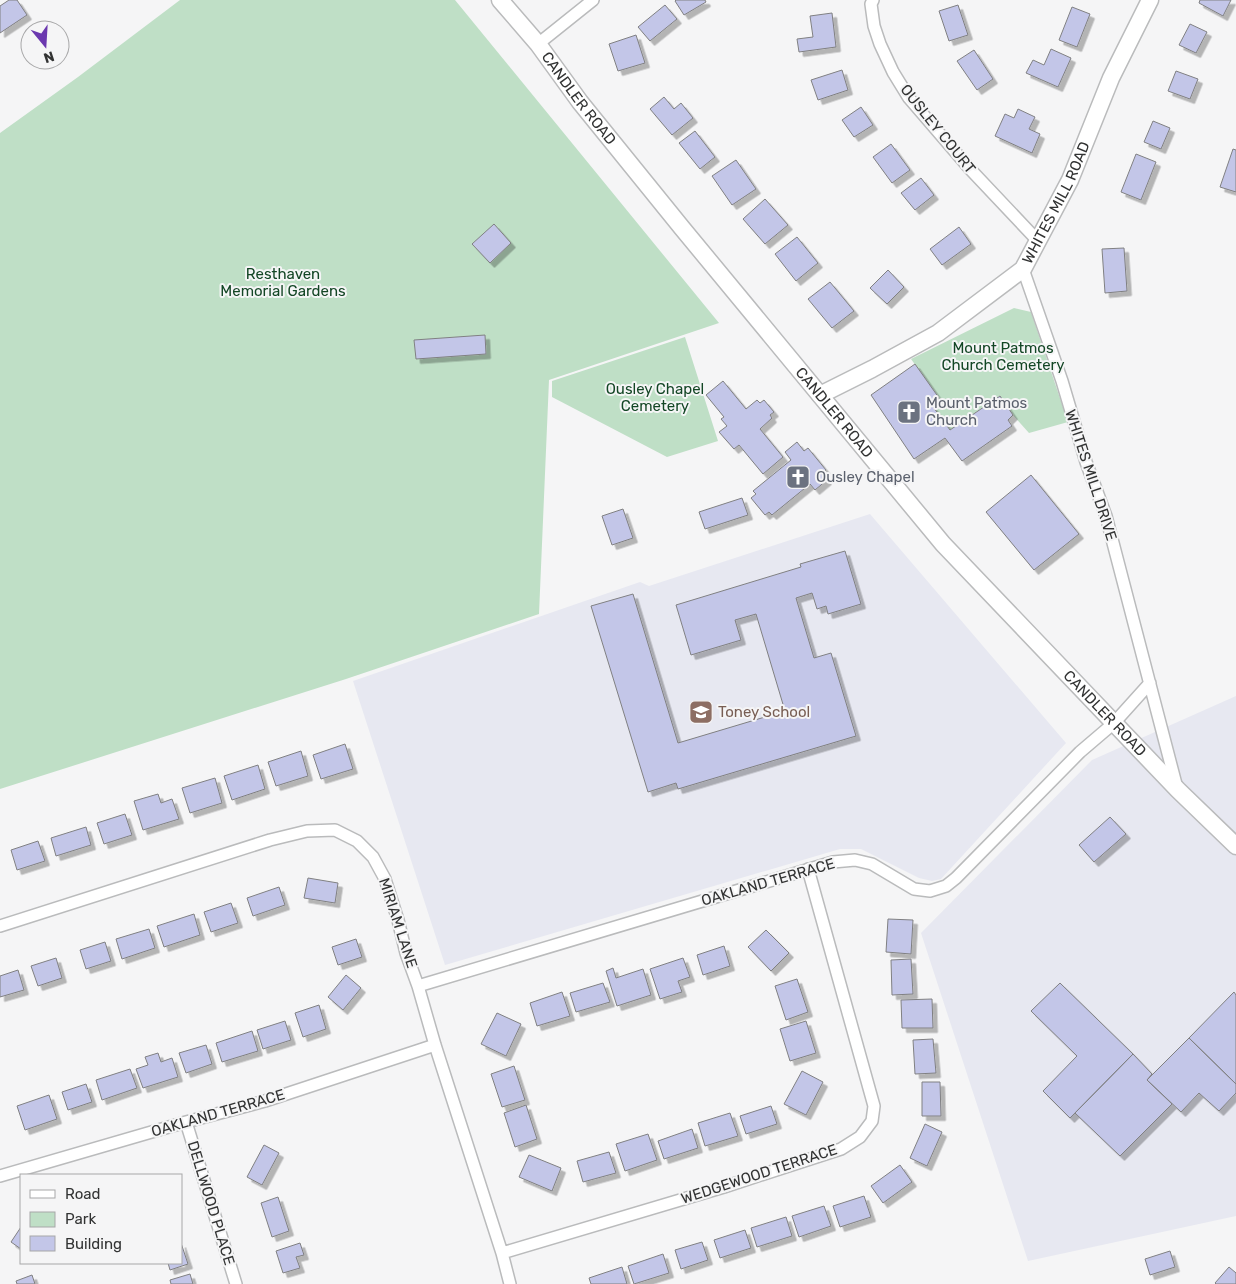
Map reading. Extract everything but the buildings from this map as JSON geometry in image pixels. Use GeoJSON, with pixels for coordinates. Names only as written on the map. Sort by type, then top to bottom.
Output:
{"type":"FeatureCollection","features":[{"type":"Feature","properties":{"kind":"main road","name":"CANDLER ROAD"},"geometry":{"type":"LineString","coordinates":[[500,0],[538,44],[580,102],[944,544],[1178,790],[1236,846]]}},
{"type":"Feature","properties":{"kind":"main road","name":"WHITES MILL ROAD"},"geometry":{"type":"LineString","coordinates":[[820,395],[872,369],[938,332],[1023,269],[1070,180],[1111,78],[1150,0]]}},
{"type":"Feature","properties":{"kind":"street"},"geometry":{"type":"LineString","coordinates":[[538,44],[593,0]]}},
{"type":"Feature","properties":{"kind":"street","name":"OUSLEY COURT"},"geometry":{"type":"LineString","coordinates":[[873,0],[871,4],[874,26],[880,44],[893,72],[910,98],[970,168],[1038,241]]}},
{"type":"Feature","properties":{"kind":"street","name":"WHITES MILL DRIVE"},"geometry":{"type":"LineString","coordinates":[[1023,269],[1062,381],[1086,462],[1106,516],[1178,790]]}},
{"type":"Feature","properties":{"kind":"street"},"geometry":{"type":"LineString","coordinates":[[1114,723],[1150,683]]}},
{"type":"Feature","properties":{"kind":"street","name":"OAKLAND TERRACE"},"geometry":{"type":"LineString","coordinates":[[418,986],[833,862],[855,860],[872,864],[914,889],[930,891],[946,886],[1080,752],[1114,723]]}},
{"type":"Feature","properties":{"kind":"street","name":"MIRIAM LANE"},"geometry":{"type":"LineString","coordinates":[[0,926],[270,840],[307,831],[335,830],[357,841],[373,857],[385,879],[406,953],[502,1252],[510,1284]]}},
{"type":"Feature","properties":{"kind":"street","name":"WEDGEWOOD TERRACE"},"geometry":{"type":"LineString","coordinates":[[502,1252],[724,1187],[841,1149],[860,1137],[872,1121],[874,1106],[808,869]]}},
{"type":"Feature","properties":{"kind":"street","name":"OAKLAND TERRACE"},"geometry":{"type":"LineString","coordinates":[[0,1176],[264,1101],[435,1045]]}},
{"type":"Feature","properties":{"kind":"street","name":"DELLWOOD PLACE"},"geometry":{"type":"LineString","coordinates":[[186,1122],[236,1284]]}},
{"type":"Feature","properties":{"kind":"shaded area","name":"Toney School"},"geometry":{"type":"Polygon","coordinates":[[[870,514],[1066,743],[941,879],[932,881],[919,878],[861,849],[840,849],[445,965],[353,681],[640,582],[649,586],[870,514]]]}},
{"type":"Feature","properties":{"kind":"shaded area"},"geometry":{"type":"Polygon","coordinates":[[[1236,696],[1236,1216],[1028,1261],[921,933],[1092,760],[1236,696]]]}},
{"type":"Feature","properties":{"kind":"green space","name":"Resthaven Memorial Gardens"},"geometry":{"type":"Polygon","coordinates":[[[180,0],[455,0],[719,323],[549,380],[539,614],[346,679],[0,789],[0,133],[180,0]]]}},
{"type":"Feature","properties":{"kind":"green space","name":"Mount Patmos Church Cemetery"},"geometry":{"type":"Polygon","coordinates":[[[1014,308],[1031,312],[1068,422],[1029,433],[999,396],[950,430],[931,404],[939,398],[911,359],[1014,308]]]}},
{"type":"Feature","properties":{"kind":"green space","name":"Ousley Chapel Cemetery"},"geometry":{"type":"Polygon","coordinates":[[[685,337],[718,441],[667,457],[552,397],[552,381],[685,337]]]}},
{"type":"Feature","properties":{"kind":"place","name":"Mount Patmos Church"},"geometry":{"type":"Point","coordinates":[909,412]}},
{"type":"Feature","properties":{"kind":"place","name":"Ousley Chapel"},"geometry":{"type":"Point","coordinates":[798,477]}},
{"type":"Feature","properties":{"kind":"place","name":"Toney School"},"geometry":{"type":"Point","coordinates":[701,712]}}]}
